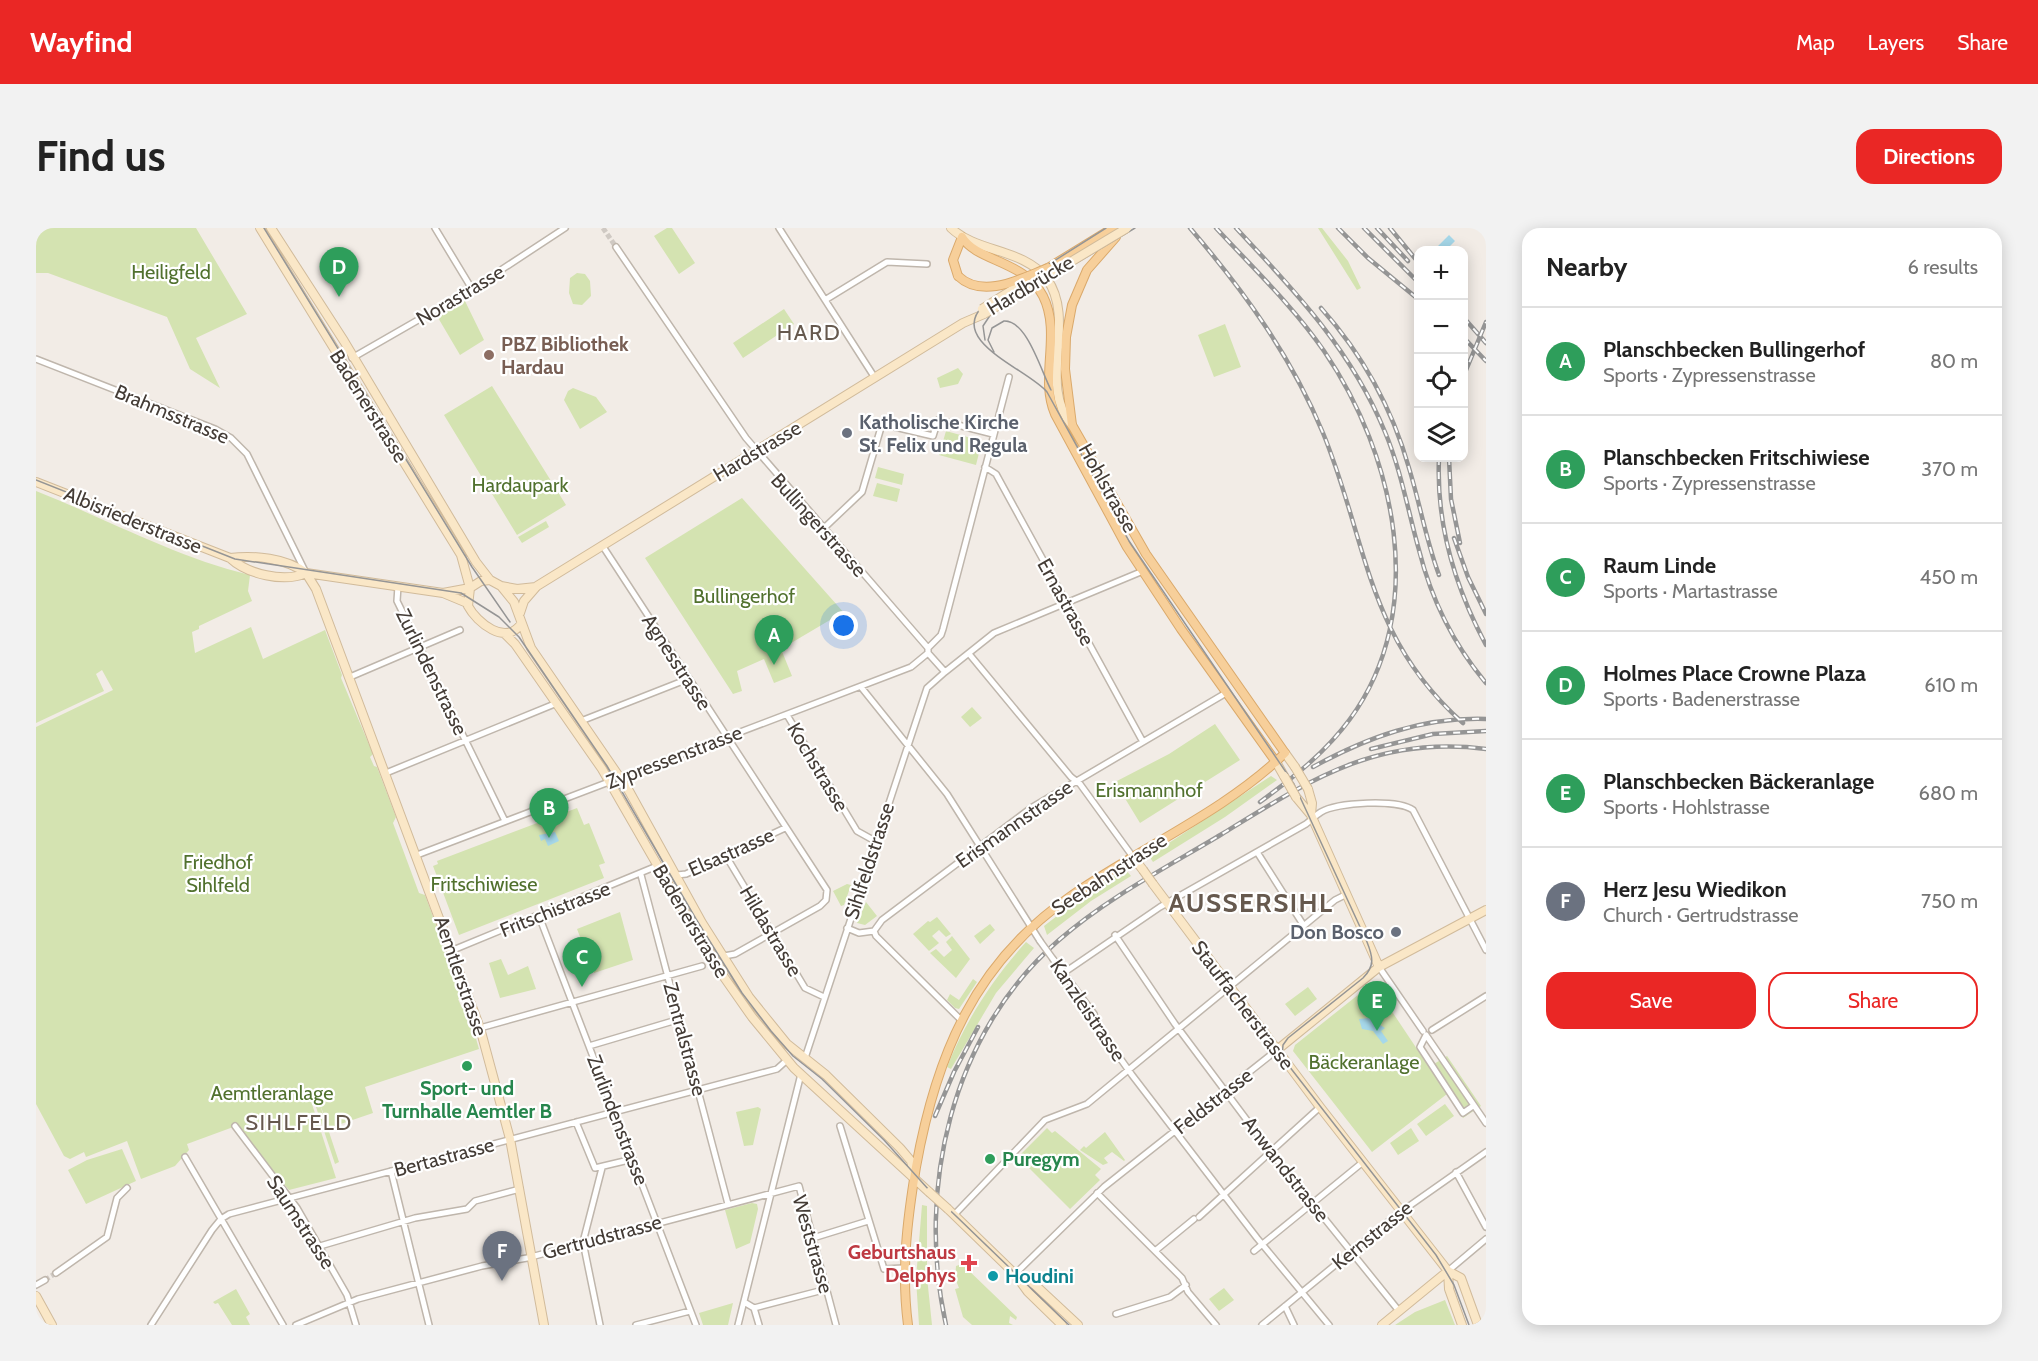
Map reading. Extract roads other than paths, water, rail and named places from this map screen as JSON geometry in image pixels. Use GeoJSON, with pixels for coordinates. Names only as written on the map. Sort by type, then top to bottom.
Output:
{"type":"FeatureCollection","features":[{"type":"Feature","properties":{"kind":"main road","name":"Hardbrücke"},"geometry":{"type":"LineString","coordinates":[[962,237],[952,260],[958,276],[972,285],[990,286],[1011,282],[1048,268],[1113,228]]}},
{"type":"Feature","properties":{"kind":"main road","name":"Hardbrücke"},"geometry":{"type":"LineString","coordinates":[[1072,425],[1065,369],[1068,327],[1078,289],[1091,263],[1127,228]]}},
{"type":"Feature","properties":{"kind":"main road","name":"Hohlstrasse"},"geometry":{"type":"LineString","coordinates":[[962,237],[973,248],[1020,271],[1043,296],[1052,327],[1052,406],[1143,571],[1276,762]]}},
{"type":"Feature","properties":{"kind":"main road","name":"Hohlstrasse"},"geometry":{"type":"LineString","coordinates":[[1072,425],[1149,558],[1285,753]]}},
{"type":"Feature","properties":{"kind":"main road"},"geometry":{"type":"LineString","coordinates":[[1143,571],[1149,558]]}},
{"type":"Feature","properties":{"kind":"main road"},"geometry":{"type":"LineString","coordinates":[[1276,762],[1285,753]]}},
{"type":"Feature","properties":{"kind":"main road","name":"Seebahnstrasse"},"geometry":{"type":"LineString","coordinates":[[908,1325],[903,1268],[915,1176],[932,1090],[961,1020],[989,976],[1032,928],[1072,895],[1246,788],[1276,762]]}},
{"type":"Feature","properties":{"kind":"street","name":"Badenerstrasse"},"geometry":{"type":"LineString","coordinates":[[260,228],[461,555],[470,588]]}},
{"type":"Feature","properties":{"kind":"street","name":"Badenerstrasse"},"geometry":{"type":"LineString","coordinates":[[271,228],[476,562],[490,580]]}},
{"type":"Feature","properties":{"kind":"street"},"geometry":{"type":"LineString","coordinates":[[435,228],[472,289]]}},
{"type":"Feature","properties":{"kind":"street","name":"Norastrasse"},"geometry":{"type":"LineString","coordinates":[[352,358],[472,289],[565,228]]}},
{"type":"Feature","properties":{"kind":"street"},"geometry":{"type":"LineString","coordinates":[[779,228],[876,378]]}},
{"type":"Feature","properties":{"kind":"street","name":"Hohlstrasse"},"geometry":{"type":"LineString","coordinates":[[951,228],[962,237],[1022,259],[1035,267],[1048,281],[1053,292],[1058,318],[1060,402],[1072,425]]}},
{"type":"Feature","properties":{"kind":"street","name":"Hardbrücke"},"geometry":{"type":"LineString","coordinates":[[981,313],[1127,228]]}},
{"type":"Feature","properties":{"kind":"street","name":"Bullingerstrasse"},"geometry":{"type":"LineString","coordinates":[[616,247],[756,451],[945,672]]}},
{"type":"Feature","properties":{"kind":"street"},"geometry":{"type":"LineString","coordinates":[[825,300],[886,262],[927,264]]}},
{"type":"Feature","properties":{"kind":"street","name":"Hardbrücke"},"geometry":{"type":"LineString","coordinates":[[981,313],[1048,268]]}},
{"type":"Feature","properties":{"kind":"street","name":"Hardstrasse"},"geometry":{"type":"LineString","coordinates":[[520,613],[524,601],[537,586],[981,313]]}},
{"type":"Feature","properties":{"kind":"street","name":"Brahmsstrasse"},"geometry":{"type":"LineString","coordinates":[[36,359],[226,434],[247,453],[306,573]]}},
{"type":"Feature","properties":{"kind":"street"},"geometry":{"type":"LineString","coordinates":[[985,467],[1009,377]]}},
{"type":"Feature","properties":{"kind":"street"},"geometry":{"type":"LineString","coordinates":[[823,529],[862,492],[882,424],[933,436],[938,420],[993,434]]}},
{"type":"Feature","properties":{"kind":"street","name":"Ernastrasse"},"geometry":{"type":"LineString","coordinates":[[985,467],[996,474],[1143,742]]}},
{"type":"Feature","properties":{"kind":"street","name":"Zypressenstrasse"},"geometry":{"type":"LineString","coordinates":[[417,855],[911,668],[941,635],[985,467]]}},
{"type":"Feature","properties":{"kind":"street","name":"Albisriederstrasse"},"geometry":{"type":"LineString","coordinates":[[36,482],[230,558],[239,567],[260,573],[292,577],[306,573]]}},
{"type":"Feature","properties":{"kind":"street","name":"Agnesstrasse"},"geometry":{"type":"LineString","coordinates":[[602,545],[825,886],[826,900],[820,906],[772,933]]}},
{"type":"Feature","properties":{"kind":"street","name":"Albisriederstrasse"},"geometry":{"type":"LineString","coordinates":[[230,558],[242,556],[286,562],[306,573],[443,592],[470,588]]}},
{"type":"Feature","properties":{"kind":"street"},"geometry":{"type":"LineString","coordinates":[[970,655],[994,633],[1143,571]]}},
{"type":"Feature","properties":{"kind":"street","name":"Aemtlerstrasse"},"geometry":{"type":"LineString","coordinates":[[306,573],[316,589],[350,677],[480,1028],[510,1139],[544,1325]]}},
{"type":"Feature","properties":{"kind":"street"},"geometry":{"type":"LineString","coordinates":[[501,586],[520,613],[521,624],[513,633],[505,634],[482,622],[467,603],[470,588],[482,580],[490,580],[501,586],[518,589],[537,586]]}},
{"type":"Feature","properties":{"kind":"street","name":"Zurlindenstrasse"},"geometry":{"type":"LineString","coordinates":[[398,586],[397,601],[505,821]]}},
{"type":"Feature","properties":{"kind":"street","name":"Albisriederstrasse"},"geometry":{"type":"LineString","coordinates":[[443,592],[467,603]]}},
{"type":"Feature","properties":{"kind":"street","name":"Badenerstrasse"},"geometry":{"type":"LineString","coordinates":[[521,624],[531,648],[621,778],[677,874],[702,923],[767,1021],[787,1044],[826,1075],[900,1148],[911,1161],[915,1176],[929,1192],[1015,1274],[1028,1292],[1062,1325]]}},
{"type":"Feature","properties":{"kind":"street"},"geometry":{"type":"LineString","coordinates":[[350,677],[460,630]]}},
{"type":"Feature","properties":{"kind":"street","name":"Badenerstrasse"},"geometry":{"type":"LineString","coordinates":[[505,634],[515,644],[557,703],[609,781],[718,969],[787,1060],[905,1172],[915,1176]]}},
{"type":"Feature","properties":{"kind":"street","name":"Sihlfeldstrasse"},"geometry":{"type":"LineString","coordinates":[[805,1058],[927,688],[970,655]]}},
{"type":"Feature","properties":{"kind":"street","name":"Stauffacherstrasse"},"geometry":{"type":"LineString","coordinates":[[970,655],[1076,780],[1228,987],[1320,1107],[1449,1271],[1461,1278],[1478,1325]]}},
{"type":"Feature","properties":{"kind":"street"},"geometry":{"type":"LineString","coordinates":[[581,721],[688,679]]}},
{"type":"Feature","properties":{"kind":"street","name":"Kanzleistrasse"},"geometry":{"type":"LineString","coordinates":[[861,687],[909,743],[947,794],[1040,941],[1094,1014],[1098,1027],[1129,1070],[1262,1245],[1329,1325]]}},
{"type":"Feature","properties":{"kind":"street","name":"Erismannstrasse"},"geometry":{"type":"LineString","coordinates":[[874,931],[882,920],[1031,808],[1226,693]]}},
{"type":"Feature","properties":{"kind":"street"},"geometry":{"type":"LineString","coordinates":[[386,773],[557,703]]}},
{"type":"Feature","properties":{"kind":"street","name":"Kochstrasse"},"geometry":{"type":"LineString","coordinates":[[786,715],[857,831],[875,841]]}},
{"type":"Feature","properties":{"kind":"street","name":"Hohlstrasse"},"geometry":{"type":"LineString","coordinates":[[1285,753],[1308,789],[1312,803],[1312,817]]}},
{"type":"Feature","properties":{"kind":"street","name":"Hohlstrasse"},"geometry":{"type":"LineString","coordinates":[[1276,762],[1296,797],[1312,817],[1379,967],[1423,1031]]}},
{"type":"Feature","properties":{"kind":"street"},"geometry":{"type":"LineString","coordinates":[[1065,972],[1115,935],[1167,903],[1257,852],[1321,812],[1345,805],[1387,804],[1410,808],[1485,946]]}},
{"type":"Feature","properties":{"kind":"street","name":"Elsastrasse"},"geometry":{"type":"LineString","coordinates":[[677,874],[686,874],[785,828]]}},
{"type":"Feature","properties":{"kind":"street"},"geometry":{"type":"LineString","coordinates":[[1257,852],[1304,926]]}},
{"type":"Feature","properties":{"kind":"street","name":"Hildastrasse"},"geometry":{"type":"LineString","coordinates":[[726,856],[805,988],[824,997]]}},
{"type":"Feature","properties":{"kind":"street","name":"Fritschistrasse"},"geometry":{"type":"LineString","coordinates":[[453,950],[657,866]]}},
{"type":"Feature","properties":{"kind":"street","name":"Zentralstrasse"},"geometry":{"type":"LineString","coordinates":[[641,874],[728,1204]]}},
{"type":"Feature","properties":{"kind":"street"},"geometry":{"type":"LineString","coordinates":[[951,1212],[1045,1120],[1087,1104],[1335,900],[1347,894]]}},
{"type":"Feature","properties":{"kind":"street","name":"Feldstrasse"},"geometry":{"type":"LineString","coordinates":[[1015,1274],[1097,1193],[1379,967],[1469,917],[1486,910]]}},
{"type":"Feature","properties":{"kind":"street","name":"Zurlindenstrasse"},"geometry":{"type":"LineString","coordinates":[[539,916],[696,1325]]}},
{"type":"Feature","properties":{"kind":"street"},"geometry":{"type":"LineString","coordinates":[[847,928],[860,933],[874,931],[876,936],[961,1020]]}},
{"type":"Feature","properties":{"kind":"street"},"geometry":{"type":"LineString","coordinates":[[724,956],[735,954],[772,933]]}},
{"type":"Feature","properties":{"kind":"street","name":"Anwandstrasse"},"geometry":{"type":"LineString","coordinates":[[1115,935],[1179,1029],[1270,1151],[1399,1311]]}},
{"type":"Feature","properties":{"kind":"street"},"geometry":{"type":"LineString","coordinates":[[480,1028],[702,966]]}},
{"type":"Feature","properties":{"kind":"street"},"geometry":{"type":"LineString","coordinates":[[1432,1030],[1486,996]]}},
{"type":"Feature","properties":{"kind":"street"},"geometry":{"type":"LineString","coordinates":[[589,1046],[680,1019]]}},
{"type":"Feature","properties":{"kind":"street"},"geometry":{"type":"LineString","coordinates":[[1473,1106],[1463,1113],[1420,1047],[1425,1035],[1486,1123]]}},
{"type":"Feature","properties":{"kind":"street","name":"Bertastrasse"},"geometry":{"type":"LineString","coordinates":[[221,1219],[289,1197],[774,1070],[781,1068],[787,1060]]}},
{"type":"Feature","properties":{"kind":"street"},"geometry":{"type":"LineString","coordinates":[[738,1325],[801,1074]]}},
{"type":"Feature","properties":{"kind":"street"},"geometry":{"type":"LineString","coordinates":[[1155,1251],[1223,1195],[1320,1107]]}},
{"type":"Feature","properties":{"kind":"street"},"geometry":{"type":"LineString","coordinates":[[1479,1113],[1486,1108]]}},
{"type":"Feature","properties":{"kind":"street"},"geometry":{"type":"LineString","coordinates":[[576,1122],[594,1166],[602,1168],[633,1160]]}},
{"type":"Feature","properties":{"kind":"street"},"geometry":{"type":"LineString","coordinates":[[840,1125],[884,1269],[903,1268]]}},
{"type":"Feature","properties":{"kind":"street","name":"Saumstrasse"},"geometry":{"type":"LineString","coordinates":[[235,1126],[289,1197],[320,1246],[350,1303],[356,1325]]}},
{"type":"Feature","properties":{"kind":"street","name":"Kernstrasse"},"geometry":{"type":"LineString","coordinates":[[1262,1325],[1402,1210],[1486,1152]]}},
{"type":"Feature","properties":{"kind":"street"},"geometry":{"type":"LineString","coordinates":[[186,1157],[283,1325]]}},
{"type":"Feature","properties":{"kind":"street"},"geometry":{"type":"LineString","coordinates":[[1254,1251],[1363,1162]]}},
{"type":"Feature","properties":{"kind":"street"},"geometry":{"type":"LineString","coordinates":[[600,1325],[583,1242],[602,1168]]}},
{"type":"Feature","properties":{"kind":"street"},"geometry":{"type":"LineString","coordinates":[[391,1170],[429,1325]]}},
{"type":"Feature","properties":{"kind":"street"},"geometry":{"type":"LineString","coordinates":[[1456,1172],[1486,1227]]}},
{"type":"Feature","properties":{"kind":"street","name":"Weststrasse"},"geometry":{"type":"LineString","coordinates":[[771,1193],[799,1186],[836,1325]]}},
{"type":"Feature","properties":{"kind":"street"},"geometry":{"type":"LineString","coordinates":[[56,1274],[107,1237],[117,1198],[126,1188]]}},
{"type":"Feature","properties":{"kind":"street"},"geometry":{"type":"LineString","coordinates":[[320,1246],[434,1213],[442,1215],[467,1209],[475,1201],[520,1189]]}},
{"type":"Feature","properties":{"kind":"street","name":"Gertrudstrasse"},"geometry":{"type":"LineString","coordinates":[[296,1325],[350,1303],[771,1193]]}},
{"type":"Feature","properties":{"kind":"street"},"geometry":{"type":"LineString","coordinates":[[1097,1193],[1186,1285],[1188,1292],[1216,1325]]}},
{"type":"Feature","properties":{"kind":"street"},"geometry":{"type":"LineString","coordinates":[[154,1324],[221,1219]]}},
{"type":"Feature","properties":{"kind":"street"},"geometry":{"type":"LineString","coordinates":[[813,1238],[868,1221]]}},
{"type":"Feature","properties":{"kind":"street"},"geometry":{"type":"LineString","coordinates":[[1382,1325],[1486,1239]]}},
{"type":"Feature","properties":{"kind":"street","name":"Stauffacherstrasse"},"geometry":{"type":"LineString","coordinates":[[1449,1271],[1449,1289],[1462,1325]]}},
{"type":"Feature","properties":{"kind":"street","name":"Badenerstrasse"},"geometry":{"type":"LineString","coordinates":[[1015,1274],[1035,1285],[1078,1325]]}},
{"type":"Feature","properties":{"kind":"street"},"geometry":{"type":"LineString","coordinates":[[36,1285],[45,1280]]}},
{"type":"Feature","properties":{"kind":"street"},"geometry":{"type":"LineString","coordinates":[[1116,1314],[1170,1297],[1186,1285]]}},
{"type":"Feature","properties":{"kind":"street"},"geometry":{"type":"LineString","coordinates":[[754,1308],[826,1289]]}},
{"type":"Feature","properties":{"kind":"street"},"geometry":{"type":"LineString","coordinates":[[36,1296],[52,1325]]}},
{"type":"Feature","properties":{"kind":"street"},"geometry":{"type":"LineString","coordinates":[[744,1302],[754,1308],[759,1325]]}},
{"type":"Feature","properties":{"kind":"street"},"geometry":{"type":"LineString","coordinates":[[1285,1306],[1294,1325]]}},
{"type":"Feature","properties":{"kind":"street"},"geometry":{"type":"LineString","coordinates":[[636,1325],[690,1311]]}},
{"type":"Feature","properties":{"kind":"water"},"geometry":{"type":"Polygon","coordinates":[[[1449,235],[1455,241],[1450,246],[1438,246],[1449,235]]]}},
{"type":"Feature","properties":{"kind":"water"},"geometry":{"type":"Polygon","coordinates":[[[555,832],[559,841],[548,846],[545,839],[541,841],[539,835],[555,832]]]}},
{"type":"Feature","properties":{"kind":"water"},"geometry":{"type":"Polygon","coordinates":[[[1369,1018],[1385,1028],[1381,1031],[1388,1041],[1383,1044],[1373,1031],[1362,1029],[1359,1019],[1369,1018]]]}},
{"type":"Feature","properties":{"kind":"tunnel"},"geometry":{"type":"LineString","coordinates":[[603,228],[616,247]]}},
{"type":"Feature","properties":{"kind":"tunnel"},"geometry":{"type":"LineString","coordinates":[[45,1280],[56,1273]]}},
{"type":"Feature","properties":{"kind":"tram line"},"geometry":{"type":"LineString","coordinates":[[264,228],[472,567],[510,622]]}},
{"type":"Feature","properties":{"kind":"tram line"},"geometry":{"type":"LineString","coordinates":[[1106,228],[983,306],[975,319],[975,331],[983,343],[995,354],[1038,383],[1047,392],[1129,541],[1294,784],[1367,942],[1372,961],[1370,969],[1363,978],[1288,1038],[1283,1045],[1282,1057],[1436,1255],[1454,1285],[1469,1325]]}},
{"type":"Feature","properties":{"kind":"tram line"},"geometry":{"type":"LineString","coordinates":[[985,340],[983,326],[991,314],[1135,228]]}},
{"type":"Feature","properties":{"kind":"tram line"},"geometry":{"type":"LineString","coordinates":[[994,352],[988,340],[992,328],[1004,321],[1012,323],[1026,337],[1051,390]]}},
{"type":"Feature","properties":{"kind":"tram line"},"geometry":{"type":"LineString","coordinates":[[36,480],[235,559],[461,593],[499,617],[519,637],[607,766],[696,919],[742,993],[771,1031],[793,1056],[822,1079],[884,1140],[929,1190],[1069,1325]]}},
{"type":"Feature","properties":{"kind":"railway"},"geometry":{"type":"LineString","coordinates":[[1190,228],[1265,325],[1296,377],[1323,433],[1361,550],[1388,622],[1407,657],[1431,690],[1463,723]]}},
{"type":"Feature","properties":{"kind":"railway"},"geometry":{"type":"LineString","coordinates":[[1216,228],[1299,318],[1324,351],[1349,392],[1369,437],[1385,484],[1394,533],[1396,582],[1390,630],[1375,676],[1350,719],[1320,754],[1260,802]]}},
{"type":"Feature","properties":{"kind":"railway"},"geometry":{"type":"LineString","coordinates":[[1236,228],[1280,275],[1320,323],[1339,348],[1372,403],[1396,461],[1430,586],[1454,637],[1486,683]]}},
{"type":"Feature","properties":{"kind":"railway"},"geometry":{"type":"LineString","coordinates":[[1338,228],[1368,258],[1414,296]]}},
{"type":"Feature","properties":{"kind":"railway"},"geometry":{"type":"LineString","coordinates":[[1364,228],[1414,278]]}},
{"type":"Feature","properties":{"kind":"railway"},"geometry":{"type":"LineString","coordinates":[[1377,228],[1408,261]]}},
{"type":"Feature","properties":{"kind":"railway"},"geometry":{"type":"LineString","coordinates":[[1390,228],[1414,257]]}},
{"type":"Feature","properties":{"kind":"railway"},"geometry":{"type":"LineString","coordinates":[[1321,308],[1363,363],[1385,403],[1413,481],[1439,575]]}},
{"type":"Feature","properties":{"kind":"railway"},"geometry":{"type":"LineString","coordinates":[[1468,365],[1486,322]]}},
{"type":"Feature","properties":{"kind":"railway"},"geometry":{"type":"LineString","coordinates":[[1468,323],[1486,343]]}},
{"type":"Feature","properties":{"kind":"railway"},"geometry":{"type":"LineString","coordinates":[[1468,342],[1486,361]]}},
{"type":"Feature","properties":{"kind":"railway"},"geometry":{"type":"LineString","coordinates":[[1439,462],[1444,531],[1465,601],[1486,645]]}},
{"type":"Feature","properties":{"kind":"railway"},"geometry":{"type":"LineString","coordinates":[[1449,462],[1451,499],[1460,543]]}},
{"type":"Feature","properties":{"kind":"railway"},"geometry":{"type":"LineString","coordinates":[[1454,538],[1468,577],[1486,614]]}},
{"type":"Feature","properties":{"kind":"railway"},"geometry":{"type":"LineString","coordinates":[[1313,767],[1354,747],[1396,731],[1440,721],[1486,719]]}},
{"type":"Feature","properties":{"kind":"railway"},"geometry":{"type":"LineString","coordinates":[[1371,749],[1433,734],[1486,731]]}},
{"type":"Feature","properties":{"kind":"railway"},"geometry":{"type":"LineString","coordinates":[[946,1325],[938,1273],[936,1221],[940,1168],[951,1116],[968,1067],[992,1020],[1022,978],[1059,940],[1097,910],[1315,780],[1346,766],[1411,749],[1447,746],[1486,749]]}},
{"type":"Feature","properties":{"kind":"railway"},"geometry":{"type":"LineString","coordinates":[[935,1116],[954,1072],[978,1027]]}},
{"type":"Feature","properties":{"kind":"place","name":"Holmes Place Crowne Plaza"},"geometry":{"type":"Point","coordinates":[339,297]}},
{"type":"Feature","properties":{"kind":"place","name":"PBZ Bibliothek Hardau"},"geometry":{"type":"Point","coordinates":[489,355]}},
{"type":"Feature","properties":{"kind":"place","name":"Katholische Kirche St. Felix und Regula"},"geometry":{"type":"Point","coordinates":[847,433]}},
{"type":"Feature","properties":{"kind":"place","name":"Planschbecken Bullingerhof"},"geometry":{"type":"Point","coordinates":[774,665]}},
{"type":"Feature","properties":{"kind":"place","name":"Planschbecken Fritschiwiese"},"geometry":{"type":"Point","coordinates":[549,838]}},
{"type":"Feature","properties":{"kind":"place","name":"Don Bosco"},"geometry":{"type":"Point","coordinates":[1396,932]}},
{"type":"Feature","properties":{"kind":"place","name":"Raum Linde"},"geometry":{"type":"Point","coordinates":[582,987]}},
{"type":"Feature","properties":{"kind":"place","name":"Planschbecken Bäckeranlage"},"geometry":{"type":"Point","coordinates":[1377,1031]}},
{"type":"Feature","properties":{"kind":"place","name":"Sport- und Turnhalle Aemtler B"},"geometry":{"type":"Point","coordinates":[467,1066]}},
{"type":"Feature","properties":{"kind":"place","name":"Puregym"},"geometry":{"type":"Point","coordinates":[990,1159]}},
{"type":"Feature","properties":{"kind":"place","name":"Geburtshaus Delphys"},"geometry":{"type":"Point","coordinates":[969,1263]}},
{"type":"Feature","properties":{"kind":"place","name":"Houdini"},"geometry":{"type":"Point","coordinates":[993,1276]}},
{"type":"Feature","properties":{"kind":"place","name":"Herz Jesu Wiedikon"},"geometry":{"type":"Point","coordinates":[502,1281]}},
{"type":"Feature","properties":{"kind":"district","name":"HARD"},"geometry":{"type":"Point","coordinates":[809,332]}},
{"type":"Feature","properties":{"kind":"district","name":"AUSSERSIHL"},"geometry":{"type":"Point","coordinates":[1251,903]}},
{"type":"Feature","properties":{"kind":"district","name":"SIHLFELD"},"geometry":{"type":"Point","coordinates":[299,1122]}},
{"type":"Feature","properties":{"kind":"park label","name":"Heiligfeld"},"geometry":{"type":"Point","coordinates":[171,272]}},
{"type":"Feature","properties":{"kind":"park label","name":"Hardaupark"},"geometry":{"type":"Point","coordinates":[520,485]}},
{"type":"Feature","properties":{"kind":"park label","name":"Bullingerhof"},"geometry":{"type":"Point","coordinates":[744,596]}},
{"type":"Feature","properties":{"kind":"park label","name":"Erismannhof"},"geometry":{"type":"Point","coordinates":[1149,790]}},
{"type":"Feature","properties":{"kind":"park label","name":"Friedhof Sihlfeld"},"geometry":{"type":"Point","coordinates":[218,874]}},
{"type":"Feature","properties":{"kind":"park label","name":"Fritschiwiese"},"geometry":{"type":"Point","coordinates":[484,884]}},
{"type":"Feature","properties":{"kind":"park label","name":"Bäckeranlage"},"geometry":{"type":"Point","coordinates":[1364,1062]}},
{"type":"Feature","properties":{"kind":"park label","name":"Aemtleranlage"},"geometry":{"type":"Point","coordinates":[272,1093]}}]}
